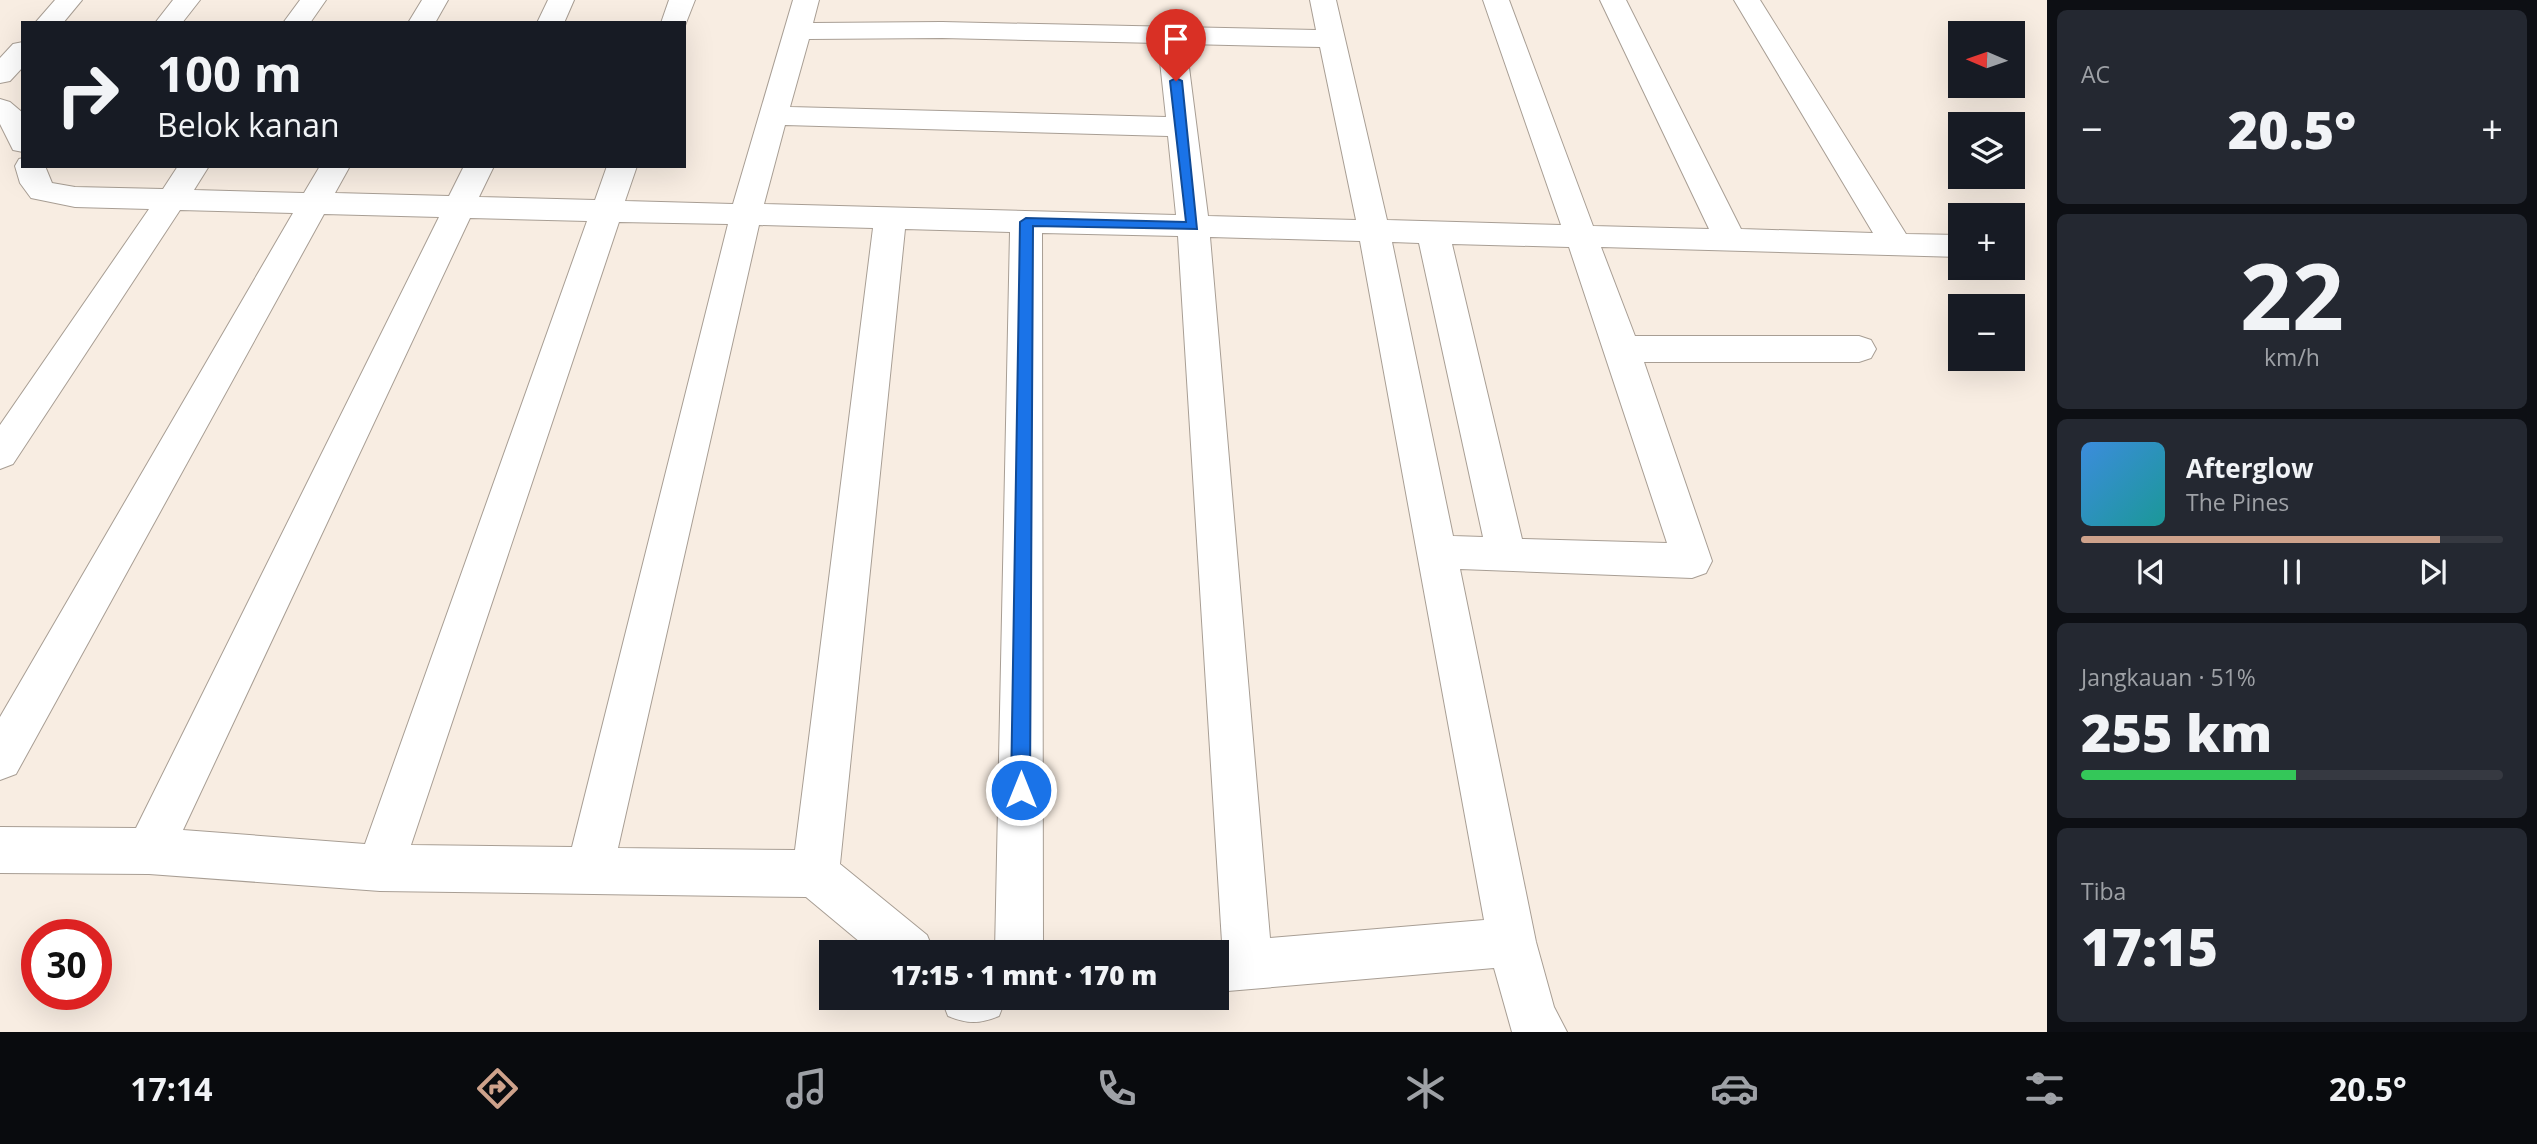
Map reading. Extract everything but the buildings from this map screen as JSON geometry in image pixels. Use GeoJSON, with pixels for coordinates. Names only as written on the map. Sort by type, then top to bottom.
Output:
{"type":"FeatureCollection","features":[{"type":"Feature","properties":{"kind":"street"},"geometry":{"type":"LineString","coordinates":[[50,21],[69,0]]}},
{"type":"Feature","properties":{"kind":"street"},"geometry":{"type":"LineString","coordinates":[[170,21],[187,0]]}},
{"type":"Feature","properties":{"kind":"street"},"geometry":{"type":"LineString","coordinates":[[297,21],[313,0]]}},
{"type":"Feature","properties":{"kind":"street"},"geometry":{"type":"LineString","coordinates":[[422,21],[435,0]]}},
{"type":"Feature","properties":{"kind":"street"},"geometry":{"type":"LineString","coordinates":[[551,21],[561,0]]}},
{"type":"Feature","properties":{"kind":"street"},"geometry":{"type":"LineString","coordinates":[[675,21],[682,0]]}},
{"type":"Feature","properties":{"kind":"street"},"geometry":{"type":"LineString","coordinates":[[589,871],[746,214],[806,0]]}},
{"type":"Feature","properties":{"kind":"street"},"geometry":{"type":"LineString","coordinates":[[942,30],[945,0]]}},
{"type":"Feature","properties":{"kind":"street"},"geometry":{"type":"LineString","coordinates":[[1323,0],[1374,231],[1512,942],[1532,1020],[1542,1032]]}},
{"type":"Feature","properties":{"kind":"street"},"geometry":{"type":"LineString","coordinates":[[1435,552],[1692,561],[1622,349],[1496,0]]}},
{"type":"Feature","properties":{"kind":"street"},"geometry":{"type":"LineString","coordinates":[[1613,0],[1730,240]]}},
{"type":"Feature","properties":{"kind":"street"},"geometry":{"type":"LineString","coordinates":[[1747,0],[1896,244]]}},
{"type":"Feature","properties":{"kind":"street"},"geometry":{"type":"LineString","coordinates":[[798,31],[942,30],[1333,39]]}},
{"type":"Feature","properties":{"kind":"street"},"geometry":{"type":"LineString","coordinates":[[1171,36],[1193,226],[1232,965],[1512,942]]}},
{"type":"Feature","properties":{"kind":"street"},"geometry":{"type":"LineString","coordinates":[[0,75],[21,52]]}},
{"type":"Feature","properties":{"kind":"street"},"geometry":{"type":"LineString","coordinates":[[0,108],[17,124],[21,137]]}},
{"type":"Feature","properties":{"kind":"street"},"geometry":{"type":"LineString","coordinates":[[773,116],[1181,127]]}},
{"type":"Feature","properties":{"kind":"street"},"geometry":{"type":"LineString","coordinates":[[0,454],[193,168]]}},
{"type":"Feature","properties":{"kind":"street"},"geometry":{"type":"LineString","coordinates":[[0,759],[334,168]]}},
{"type":"Feature","properties":{"kind":"street"},"geometry":{"type":"LineString","coordinates":[[149,851],[478,168]]}},
{"type":"Feature","properties":{"kind":"street"},"geometry":{"type":"LineString","coordinates":[[380,868],[621,168]]}},
{"type":"Feature","properties":{"kind":"street"},"geometry":{"type":"LineString","coordinates":[[38,172],[42,191],[75,197],[1948,246]]}},
{"type":"Feature","properties":{"kind":"street"},"geometry":{"type":"LineString","coordinates":[[815,874],[890,218]]}},
{"type":"Feature","properties":{"kind":"street"},"geometry":{"type":"LineString","coordinates":[[1019,940],[1026,222]]}},
{"type":"Feature","properties":{"kind":"street"},"geometry":{"type":"LineString","coordinates":[[1433,232],[1506,554]]}},
{"type":"Feature","properties":{"kind":"street"},"geometry":{"type":"LineString","coordinates":[[1622,349],[1859,349]]}},
{"type":"Feature","properties":{"kind":"street"},"geometry":{"type":"LineString","coordinates":[[0,850],[149,851],[380,868],[815,874],[895,940]]}},
{"type":"Feature","properties":{"kind":"route"},"geometry":{"type":"LineString","coordinates":[[1021,790],[1026,222],[1193,226],[1176,81]]}}]}
